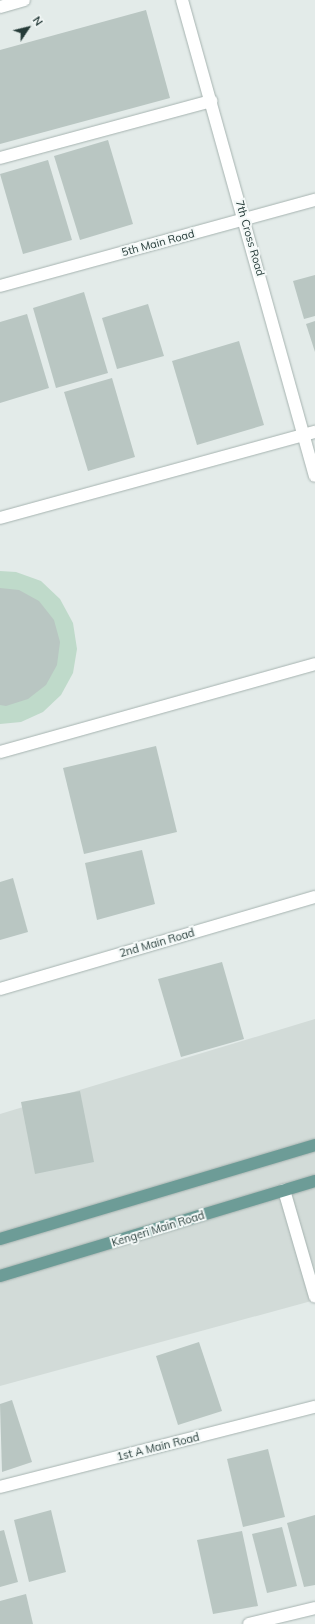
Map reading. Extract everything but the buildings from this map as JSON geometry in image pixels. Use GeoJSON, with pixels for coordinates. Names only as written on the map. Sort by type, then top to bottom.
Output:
{"type":"FeatureCollection","features":[{"type":"Feature","properties":{"kind":"main road"},"geometry":{"type":"LineString","coordinates":[[0,1239],[315,1145]]}},
{"type":"Feature","properties":{"kind":"main road","name":"Kengeri Main Road"},"geometry":{"type":"LineString","coordinates":[[0,1276],[315,1181]]}},
{"type":"Feature","properties":{"kind":"street"},"geometry":{"type":"LineString","coordinates":[[0,7],[24,0]]}},
{"type":"Feature","properties":{"kind":"street","name":"7th Cross Road"},"geometry":{"type":"LineString","coordinates":[[182,0],[309,433],[315,476]]}},
{"type":"Feature","properties":{"kind":"street"},"geometry":{"type":"LineString","coordinates":[[0,158],[211,101]]}},
{"type":"Feature","properties":{"kind":"street","name":"5th Main Road"},"geometry":{"type":"LineString","coordinates":[[0,286],[315,200]]}},
{"type":"Feature","properties":{"kind":"street"},"geometry":{"type":"LineString","coordinates":[[0,518],[309,433]]}},
{"type":"Feature","properties":{"kind":"street"},"geometry":{"type":"LineString","coordinates":[[0,752],[315,664]]}},
{"type":"Feature","properties":{"kind":"street","name":"2nd Main Road"},"geometry":{"type":"LineString","coordinates":[[0,990],[315,897]]}},
{"type":"Feature","properties":{"kind":"street"},"geometry":{"type":"LineString","coordinates":[[284,1190],[315,1297]]}},
{"type":"Feature","properties":{"kind":"street","name":"1st A Main Road"},"geometry":{"type":"LineString","coordinates":[[0,1487],[315,1407]]}},
{"type":"Feature","properties":{"kind":"street"},"geometry":{"type":"LineString","coordinates":[[249,1624],[315,1608]]}},
{"type":"Feature","properties":{"kind":"shaded area"},"geometry":{"type":"Polygon","coordinates":[[[315,1019],[315,1300],[0,1386],[0,1114],[315,1019]]]}},
{"type":"Feature","properties":{"kind":"green space"},"geometry":{"type":"Polygon","coordinates":[[[0,571],[16,572],[41,581],[60,599],[73,623],[77,649],[73,673],[61,695],[43,712],[21,722],[0,724],[0,571]]]}}]}
